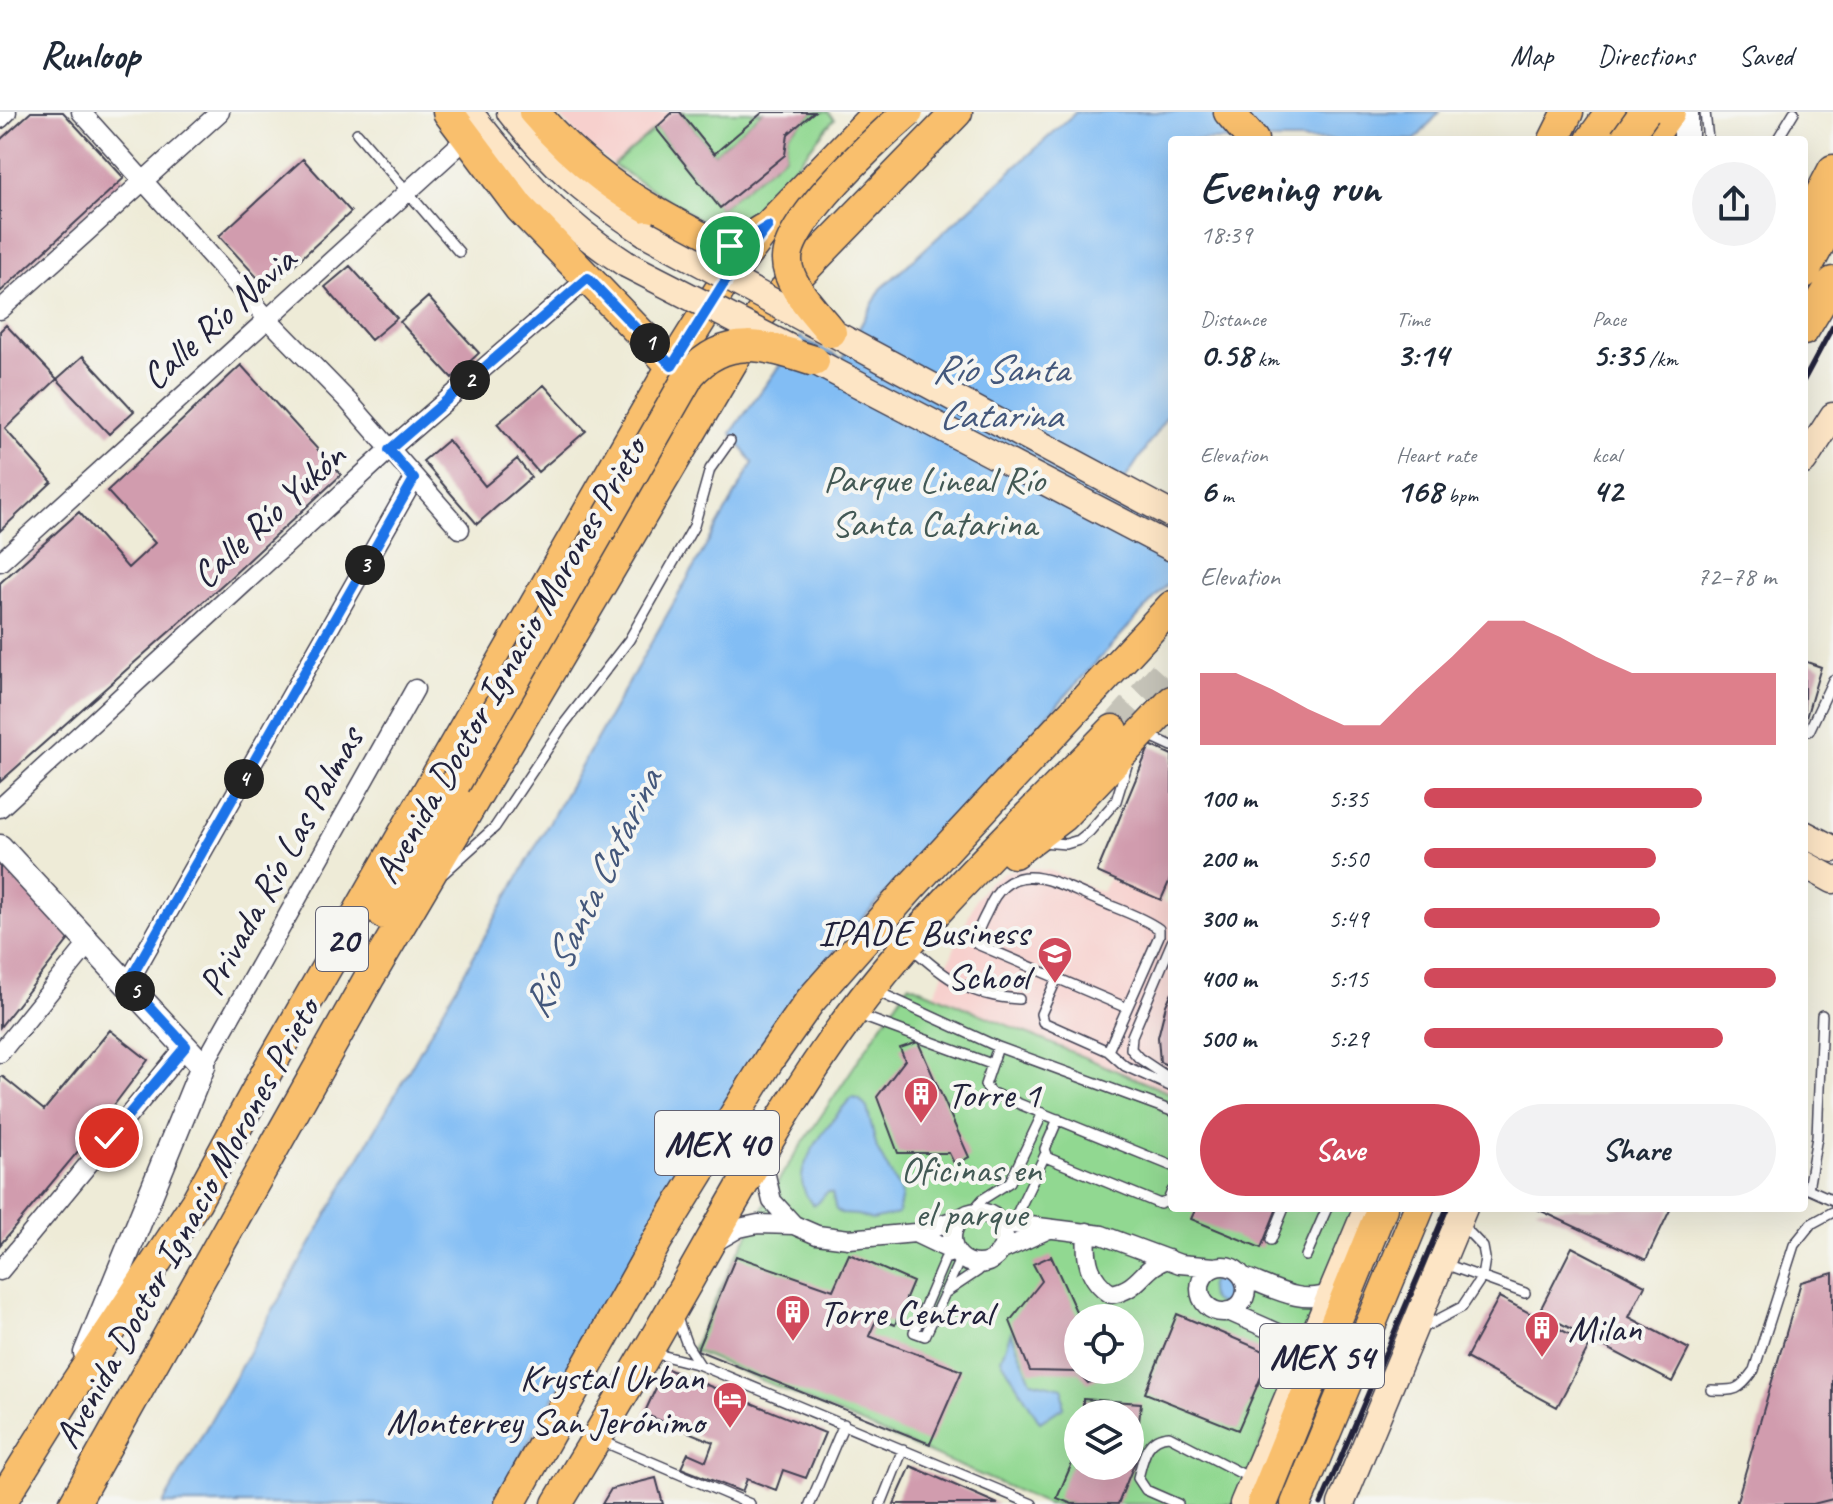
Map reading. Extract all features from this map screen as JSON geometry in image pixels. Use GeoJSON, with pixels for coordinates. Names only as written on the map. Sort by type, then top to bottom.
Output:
{"type":"FeatureCollection","features":[{"type":"Feature","properties":{"kind":"main road"},"geometry":{"type":"LineString","coordinates":[[510,112],[575,184],[647,234],[1168,513]]}},
{"type":"Feature","properties":{"kind":"main road"},"geometry":{"type":"LineString","coordinates":[[534,112],[566,149],[617,189],[710,241],[730,246],[741,243],[768,226]]}},
{"type":"Feature","properties":{"kind":"main road","name":"Avenida Doctor Ignacio Morones Prieto"},"geometry":{"type":"LineString","coordinates":[[0,1504],[196,1202],[277,1052],[672,366],[722,286],[768,226],[878,112]]}},
{"type":"Feature","properties":{"kind":"main road"},"geometry":{"type":"LineString","coordinates":[[831,332],[791,278],[787,259],[790,245],[825,194],[908,112]]}},
{"type":"Feature","properties":{"kind":"main road"},"geometry":{"type":"LineString","coordinates":[[1229,112],[1250,136]]}},
{"type":"Feature","properties":{"kind":"main road"},"geometry":{"type":"LineString","coordinates":[[1556,136],[1568,112]]}},
{"type":"Feature","properties":{"kind":"main road"},"geometry":{"type":"LineString","coordinates":[[1594,136],[1611,112]]}},
{"type":"Feature","properties":{"kind":"main road","name":"Avenida Doctor Ignacio Morones Prieto"},"geometry":{"type":"LineString","coordinates":[[74,1504],[369,978],[760,315],[955,114]]}},
{"type":"Feature","properties":{"kind":"main road"},"geometry":{"type":"LineString","coordinates":[[463,119],[537,195],[597,245],[626,264],[1168,546]]}},
{"type":"Feature","properties":{"kind":"main road"},"geometry":{"type":"LineString","coordinates":[[463,119],[520,208],[672,366]]}},
{"type":"Feature","properties":{"kind":"main road"},"geometry":{"type":"LineString","coordinates":[[1634,136],[1655,127]]}},
{"type":"Feature","properties":{"kind":"main road"},"geometry":{"type":"LineString","coordinates":[[1808,188],[1833,159]]}},
{"type":"Feature","properties":{"kind":"main road"},"geometry":{"type":"LineString","coordinates":[[1808,218],[1833,170]]}},
{"type":"Feature","properties":{"kind":"main road"},"geometry":{"type":"LineString","coordinates":[[1808,266],[1833,219]]}},
{"type":"Feature","properties":{"kind":"main road"},"geometry":{"type":"LineString","coordinates":[[1808,320],[1833,282]]}},
{"type":"Feature","properties":{"kind":"main road"},"geometry":{"type":"LineString","coordinates":[[369,978],[373,942],[381,918],[681,388],[712,354],[738,345],[788,352],[814,361]]}},
{"type":"Feature","properties":{"kind":"main road"},"geometry":{"type":"LineString","coordinates":[[1808,454],[1832,415]]}},
{"type":"Feature","properties":{"kind":"main road","name":"MEX 40"},"geometry":{"type":"LineString","coordinates":[[510,1504],[658,1239],[770,1058],[810,1001],[975,817],[1168,610]]}},
{"type":"Feature","properties":{"kind":"main road"},"geometry":{"type":"LineString","coordinates":[[975,817],[993,812],[1034,778],[1168,635]]}},
{"type":"Feature","properties":{"kind":"main road"},"geometry":{"type":"LineString","coordinates":[[956,892],[1063,816],[1131,734],[1168,704]]}},
{"type":"Feature","properties":{"kind":"main road","name":"MEX 40"},"geometry":{"type":"LineString","coordinates":[[557,1504],[803,1083],[852,1013],[908,944],[956,892],[1131,734]]}},
{"type":"Feature","properties":{"kind":"main road"},"geometry":{"type":"LineString","coordinates":[[1808,836],[1833,849]]}},
{"type":"Feature","properties":{"kind":"main road"},"geometry":{"type":"LineString","coordinates":[[1808,854],[1833,868]]}},
{"type":"Feature","properties":{"kind":"main road"},"geometry":{"type":"LineString","coordinates":[[1808,866],[1833,880]]}},
{"type":"Feature","properties":{"kind":"main road"},"geometry":{"type":"LineString","coordinates":[[1808,878],[1833,891]]}},
{"type":"Feature","properties":{"kind":"main road"},"geometry":{"type":"LineString","coordinates":[[1252,1496],[1306,1352],[1365,1212]]}},
{"type":"Feature","properties":{"kind":"main road","name":"MEX 54"},"geometry":{"type":"LineString","coordinates":[[1252,1496],[1380,1212]]}},
{"type":"Feature","properties":{"kind":"main road","name":"MEX 54"},"geometry":{"type":"LineString","coordinates":[[1296,1504],[1416,1212]]}},
{"type":"Feature","properties":{"kind":"main road"},"geometry":{"type":"LineString","coordinates":[[1341,1504],[1461,1214]]}},
{"type":"Feature","properties":{"kind":"street"},"geometry":{"type":"LineString","coordinates":[[0,119],[7,112]]}},
{"type":"Feature","properties":{"kind":"street"},"geometry":{"type":"LineString","coordinates":[[81,112],[267,318],[349,402],[460,529]]}},
{"type":"Feature","properties":{"kind":"street"},"geometry":{"type":"LineString","coordinates":[[0,310],[220,112]]}},
{"type":"Feature","properties":{"kind":"street"},"geometry":{"type":"LineString","coordinates":[[1619,112],[1655,127]]}},
{"type":"Feature","properties":{"kind":"street"},"geometry":{"type":"LineString","coordinates":[[1686,112],[1686,136]]}},
{"type":"Feature","properties":{"kind":"street","name":"Calle Río Navia"},"geometry":{"type":"LineString","coordinates":[[0,562],[458,146],[463,119]]}},
{"type":"Feature","properties":{"kind":"street","name":"Calle Río Yukón"},"geometry":{"type":"LineString","coordinates":[[0,808],[389,450],[588,278]]}},
{"type":"Feature","properties":{"kind":"street"},"geometry":{"type":"LineString","coordinates":[[128,983],[414,479]]}},
{"type":"Feature","properties":{"kind":"street","name":"Privada Río Las Palmas"},"geometry":{"type":"LineString","coordinates":[[203,1066],[415,689]]}},
{"type":"Feature","properties":{"kind":"street"},"geometry":{"type":"LineString","coordinates":[[0,847],[203,1066],[70,1392]]}},
{"type":"Feature","properties":{"kind":"street"},"geometry":{"type":"LineString","coordinates":[[0,1053],[89,943]]}},
{"type":"Feature","properties":{"kind":"street"},"geometry":{"type":"LineString","coordinates":[[0,1271],[186,1046]]}},
{"type":"Feature","properties":{"kind":"street"},"geometry":{"type":"LineString","coordinates":[[761,1153],[772,1201],[794,1225]]}},
{"type":"Feature","properties":{"kind":"street"},"geometry":{"type":"LineString","coordinates":[[709,1245],[739,1228],[758,1224],[794,1225],[817,1235],[849,1239],[915,1233],[966,1215],[987,1213],[1000,1239]]}},
{"type":"Feature","properties":{"kind":"street"},"geometry":{"type":"LineString","coordinates":[[959,1255],[952,1239],[953,1230],[966,1215]]}},
{"type":"Feature","properties":{"kind":"street"},"geometry":{"type":"LineString","coordinates":[[915,1233],[973,1263],[1000,1239],[1049,1229],[1087,1232],[1174,1262],[1230,1267],[1244,1277],[1304,1298],[1316,1298],[1332,1292]]}},
{"type":"Feature","properties":{"kind":"street"},"geometry":{"type":"LineString","coordinates":[[1000,1239],[1049,1229]]}},
{"type":"Feature","properties":{"kind":"street"},"geometry":{"type":"LineString","coordinates":[[1087,1232],[1089,1269],[1097,1284],[1111,1294],[1125,1292],[1141,1280],[1152,1266],[1174,1262]]}},
{"type":"Feature","properties":{"kind":"street"},"geometry":{"type":"LineString","coordinates":[[1174,1262],[1213,1310],[1228,1311],[1296,1341],[1306,1352]]}},
{"type":"Feature","properties":{"kind":"street"},"geometry":{"type":"LineString","coordinates":[[1199,1292],[1204,1275],[1214,1267]]}},
{"type":"Feature","properties":{"kind":"street"},"geometry":{"type":"LineString","coordinates":[[1228,1311],[1243,1299],[1244,1277]]}},
{"type":"Feature","properties":{"kind":"lane"},"geometry":{"type":"LineString","coordinates":[[1705,112],[1708,136]]}},
{"type":"Feature","properties":{"kind":"lane"},"geometry":{"type":"LineString","coordinates":[[1779,136],[1794,112]]}},
{"type":"Feature","properties":{"kind":"lane"},"geometry":{"type":"LineString","coordinates":[[357,133],[459,252]]}},
{"type":"Feature","properties":{"kind":"lane"},"geometry":{"type":"LineString","coordinates":[[415,900],[495,827],[564,724],[629,640],[694,526],[710,469],[730,441]]}},
{"type":"Feature","properties":{"kind":"lane"},"geometry":{"type":"LineString","coordinates":[[1809,731],[1833,680]]}},
{"type":"Feature","properties":{"kind":"lane"},"geometry":{"type":"LineString","coordinates":[[1131,734],[1168,745]]}},
{"type":"Feature","properties":{"kind":"lane"},"geometry":{"type":"LineString","coordinates":[[1108,1051],[1159,936],[1159,929],[1054,881],[1035,876],[1010,881],[990,903],[976,937],[977,944],[1127,1008]]}},
{"type":"Feature","properties":{"kind":"lane"},"geometry":{"type":"LineString","coordinates":[[908,944],[942,976],[983,994],[1019,999]]}},
{"type":"Feature","properties":{"kind":"lane"},"geometry":{"type":"LineString","coordinates":[[1168,951],[1132,1036],[1131,1049],[1168,1077]]}},
{"type":"Feature","properties":{"kind":"lane"},"geometry":{"type":"LineString","coordinates":[[1057,978],[1041,1014],[1043,1022],[1108,1051],[1125,1066],[1168,1085]]}},
{"type":"Feature","properties":{"kind":"lane"},"geometry":{"type":"LineString","coordinates":[[871,988],[998,1047],[1168,1110]]}},
{"type":"Feature","properties":{"kind":"lane"},"geometry":{"type":"LineString","coordinates":[[852,1013],[991,1064]]}},
{"type":"Feature","properties":{"kind":"lane"},"geometry":{"type":"LineString","coordinates":[[1808,1179],[1817,1137],[1822,1015]]}},
{"type":"Feature","properties":{"kind":"lane"},"geometry":{"type":"LineString","coordinates":[[998,1047],[985,1085],[987,1090],[1168,1164]]}},
{"type":"Feature","properties":{"kind":"lane"},"geometry":{"type":"LineString","coordinates":[[966,1215],[983,1199],[1010,1182],[1043,1113]]}},
{"type":"Feature","properties":{"kind":"lane"},"geometry":{"type":"LineString","coordinates":[[945,1293],[978,1271],[1000,1239],[1045,1155],[1058,1119]]}},
{"type":"Feature","properties":{"kind":"lane"},"geometry":{"type":"LineString","coordinates":[[1045,1155],[1160,1204],[1168,1201]]}},
{"type":"Feature","properties":{"kind":"lane"},"geometry":{"type":"LineString","coordinates":[[1808,1189],[1833,1200]]}},
{"type":"Feature","properties":{"kind":"lane"},"geometry":{"type":"LineString","coordinates":[[1271,1240],[1282,1212]]}},
{"type":"Feature","properties":{"kind":"lane"},"geometry":{"type":"LineString","coordinates":[[1306,1256],[1325,1212]]}},
{"type":"Feature","properties":{"kind":"lane"},"geometry":{"type":"LineString","coordinates":[[1711,1390],[1733,1391],[1742,1386],[1754,1370],[1794,1245],[1811,1224],[1833,1212]]}},
{"type":"Feature","properties":{"kind":"lane"},"geometry":{"type":"LineString","coordinates":[[1410,1335],[1462,1307],[1482,1277],[1483,1247],[1461,1214]]}},
{"type":"Feature","properties":{"kind":"lane"},"geometry":{"type":"LineString","coordinates":[[959,1255],[925,1336],[914,1332],[945,1259],[959,1255]]}},
{"type":"Feature","properties":{"kind":"lane"},"geometry":{"type":"LineString","coordinates":[[1440,1263],[1525,1293]]}},
{"type":"Feature","properties":{"kind":"lane"},"geometry":{"type":"LineString","coordinates":[[674,1306],[687,1345],[700,1365]]}},
{"type":"Feature","properties":{"kind":"lane"},"geometry":{"type":"LineString","coordinates":[[648,1352],[700,1365],[1032,1504]]}},
{"type":"Feature","properties":{"kind":"lane"},"geometry":{"type":"LineString","coordinates":[[810,1504],[844,1424]]}},
{"type":"Feature","properties":{"kind":"lane"},"geometry":{"type":"LineString","coordinates":[[1178,1504],[1146,1490],[1138,1478],[1153,1439],[1161,1436],[1169,1436],[1252,1496]]}},
{"type":"Feature","properties":{"kind":"lane"},"geometry":{"type":"LineString","coordinates":[[596,1438],[750,1504]]}},
{"type":"Feature","properties":{"kind":"lane"},"geometry":{"type":"LineString","coordinates":[[881,1504],[903,1449]]}},
{"type":"Feature","properties":{"kind":"shaded area"},"geometry":{"type":"Polygon","coordinates":[[[556,112],[673,112],[613,165],[581,139],[556,112]]]}},
{"type":"Feature","properties":{"kind":"shaded area","name":"IPADE Business School"},"geometry":{"type":"Polygon","coordinates":[[[1023,867],[1051,871],[1102,892],[1109,879],[1168,903],[1168,1092],[934,995],[976,899],[989,882],[1005,872],[1023,867]]]}},
{"type":"Feature","properties":{"kind":"green space"},"geometry":{"type":"Polygon","coordinates":[[[680,112],[763,112],[714,154],[680,112]]]}},
{"type":"Feature","properties":{"kind":"green space"},"geometry":{"type":"Polygon","coordinates":[[[814,112],[828,112],[834,119],[747,224],[717,230],[613,165],[656,128],[720,208],[785,156],[788,134],[814,112]]]}},
{"type":"Feature","properties":{"kind":"green space","name":"Oficinas en el parque"},"geometry":{"type":"Polygon","coordinates":[[[909,984],[1168,1092],[1168,1212],[1355,1212],[1236,1504],[1047,1504],[692,1350],[736,1256],[783,1173],[909,984]]]}},
{"type":"Feature","properties":{"kind":"water","name":"Río Santa Catarina"},"geometry":{"type":"Polygon","coordinates":[[[1076,112],[1440,112],[1419,136],[1168,136],[1168,415],[1110,502],[1168,534],[1168,583],[846,937],[763,1044],[676,1180],[494,1504],[163,1504],[753,463],[731,433],[800,337],[842,359],[881,289],[1076,112]]]}},
{"type":"Feature","properties":{"kind":"water"},"geometry":{"type":"Polygon","coordinates":[[[851,1098],[859,1099],[867,1108],[877,1149],[902,1195],[898,1214],[872,1220],[842,1214],[836,1210],[832,1193],[827,1192],[813,1205],[805,1191],[802,1181],[807,1161],[820,1137],[851,1098]]]}},
{"type":"Feature","properties":{"kind":"water"},"geometry":{"type":"Polygon","coordinates":[[[1223,1276],[1233,1280],[1237,1290],[1233,1300],[1223,1304],[1213,1300],[1209,1290],[1213,1280],[1223,1276]]]}},
{"type":"Feature","properties":{"kind":"water"},"geometry":{"type":"Polygon","coordinates":[[[1011,1332],[1031,1381],[1063,1388],[1063,1407],[1040,1422],[1001,1359],[1011,1332]]]}},
{"type":"Feature","properties":{"kind":"building"},"geometry":{"type":"Polygon","coordinates":[[[31,112],[63,112],[124,178],[0,292],[0,140],[31,112]]]}},
{"type":"Feature","properties":{"kind":"building"},"geometry":{"type":"Polygon","coordinates":[[[673,112],[680,112],[714,154],[763,112],[814,112],[788,134],[785,155],[720,208],[656,128],[673,112]]]}},
{"type":"Feature","properties":{"kind":"building"},"geometry":{"type":"Polygon","coordinates":[[[303,159],[351,212],[268,289],[219,236],[303,159]]]}},
{"type":"Feature","properties":{"kind":"building"},"geometry":{"type":"Polygon","coordinates":[[[350,266],[397,318],[371,340],[325,287],[350,266]]]}},
{"type":"Feature","properties":{"kind":"building"},"geometry":{"type":"Polygon","coordinates":[[[428,297],[479,353],[452,378],[400,322],[428,297]]]}},
{"type":"Feature","properties":{"kind":"building"},"geometry":{"type":"Polygon","coordinates":[[[6,325],[57,379],[5,429],[52,482],[0,531],[0,331],[6,325]]]}},
{"type":"Feature","properties":{"kind":"building"},"geometry":{"type":"Polygon","coordinates":[[[83,356],[134,411],[109,434],[57,379],[83,356]]]}},
{"type":"Feature","properties":{"kind":"building"},"geometry":{"type":"Polygon","coordinates":[[[241,365],[341,475],[0,782],[0,583],[79,512],[128,568],[155,543],[107,491],[241,365]]]}},
{"type":"Feature","properties":{"kind":"building"},"geometry":{"type":"Polygon","coordinates":[[[544,385],[586,431],[538,472],[497,424],[544,385]]]}},
{"type":"Feature","properties":{"kind":"building"},"geometry":{"type":"Polygon","coordinates":[[[448,440],[485,486],[517,459],[531,477],[477,524],[423,461],[448,440]]]}},
{"type":"Feature","properties":{"kind":"building"},"geometry":{"type":"Polygon","coordinates":[[[1808,662],[1821,667],[1808,711],[1808,662]]]}},
{"type":"Feature","properties":{"kind":"building"},"geometry":{"type":"Polygon","coordinates":[[[1150,745],[1168,753],[1168,884],[1161,900],[1097,872],[1150,745]]]}},
{"type":"Feature","properties":{"kind":"building"},"geometry":{"type":"Polygon","coordinates":[[[0,863],[70,938],[0,1027],[0,863]]]}},
{"type":"Feature","properties":{"kind":"building"},"geometry":{"type":"Polygon","coordinates":[[[1168,1001],[1168,1065],[1160,1062],[1158,1037],[1168,1001]]]}},
{"type":"Feature","properties":{"kind":"building"},"geometry":{"type":"Polygon","coordinates":[[[110,1030],[148,1060],[90,1137],[0,1245],[0,1078],[2,1076],[44,1110],[110,1030]]]}},
{"type":"Feature","properties":{"kind":"building","name":"Torre 1"},"geometry":{"type":"Polygon","coordinates":[[[918,1042],[969,1157],[955,1165],[949,1153],[898,1153],[877,1097],[905,1060],[900,1048],[918,1042]]]}},
{"type":"Feature","properties":{"kind":"building"},"geometry":{"type":"Polygon","coordinates":[[[1194,1212],[1275,1212],[1261,1248],[1191,1219],[1194,1212]]]}},
{"type":"Feature","properties":{"kind":"building"},"geometry":{"type":"Polygon","coordinates":[[[1544,1212],[1669,1212],[1646,1260],[1544,1212]]]}},
{"type":"Feature","properties":{"kind":"building"},"geometry":{"type":"Polygon","coordinates":[[[1572,1247],[1645,1285],[1629,1317],[1689,1349],[1672,1382],[1539,1312],[1572,1247]]]}},
{"type":"Feature","properties":{"kind":"building","name":"Torre Central"},"geometry":{"type":"Polygon","coordinates":[[[849,1254],[913,1282],[895,1325],[877,1318],[869,1336],[962,1371],[930,1444],[697,1350],[736,1256],[833,1290],[849,1254]]]}},
{"type":"Feature","properties":{"kind":"building"},"geometry":{"type":"Polygon","coordinates":[[[1051,1256],[1073,1304],[1064,1304],[1064,1372],[1030,1371],[1010,1321],[1042,1281],[1033,1264],[1051,1256]]]}},
{"type":"Feature","properties":{"kind":"building"},"geometry":{"type":"Polygon","coordinates":[[[1833,1273],[1833,1499],[1813,1504],[1736,1504],[1801,1282],[1833,1273]]]}},
{"type":"Feature","properties":{"kind":"building","name":"Milan"},"geometry":{"type":"Polygon","coordinates":[[[1499,1297],[1590,1345],[1557,1407],[1466,1358],[1499,1297]]]}},
{"type":"Feature","properties":{"kind":"building"},"geometry":{"type":"Polygon","coordinates":[[[1177,1314],[1271,1354],[1238,1430],[1145,1393],[1177,1314]]]}},
{"type":"Feature","properties":{"kind":"building"},"geometry":{"type":"Polygon","coordinates":[[[665,1368],[825,1433],[806,1478],[783,1470],[776,1490],[747,1479],[742,1492],[681,1468],[688,1453],[706,1461],[713,1442],[644,1414],[665,1368]]]}},
{"type":"Feature","properties":{"kind":"building"},"geometry":{"type":"Polygon","coordinates":[[[911,1466],[998,1504],[894,1504],[911,1466]]]}},
{"type":"Feature","properties":{"kind":"building"},"geometry":{"type":"Polygon","coordinates":[[[656,1478],[663,1504],[602,1504],[611,1489],[656,1478]]]}},
{"type":"Feature","properties":{"kind":"building"},"geometry":{"type":"Polygon","coordinates":[[[1065,1480],[1128,1480],[1118,1504],[1072,1504],[1057,1498],[1065,1480]]]}},
{"type":"Feature","properties":{"kind":"tunnel"},"geometry":{"type":"LineString","coordinates":[[1113,730],[1168,668]]}},
{"type":"Feature","properties":{"kind":"railway"},"geometry":{"type":"LineString","coordinates":[[1808,373],[1833,326]]}},
{"type":"Feature","properties":{"kind":"railway"},"geometry":{"type":"LineString","coordinates":[[1321,1504],[1445,1212]]}},
{"type":"Feature","properties":{"kind":"place","name":"IPADE Business School"},"geometry":{"type":"Point","coordinates":[1055,985]}},
{"type":"Feature","properties":{"kind":"place","name":"Torre 1"},"geometry":{"type":"Point","coordinates":[921,1125]}},
{"type":"Feature","properties":{"kind":"place","name":"Torre Central"},"geometry":{"type":"Point","coordinates":[793,1343]}},
{"type":"Feature","properties":{"kind":"place","name":"Milan"},"geometry":{"type":"Point","coordinates":[1542,1359]}},
{"type":"Feature","properties":{"kind":"place","name":"Krystal Urban Monterrey San Jerónimo"},"geometry":{"type":"Point","coordinates":[730,1430]}},
{"type":"Feature","properties":{"kind":"route"},"geometry":{"type":"LineString","coordinates":[[109,1138],[186,1046],[128,983],[414,479],[389,450],[588,278],[672,366],[722,286],[768,226],[741,243],[730,246]]}},
{"type":"Feature","properties":{"kind":"park label","name":"Parque Lineal Río Santa Catarina"},"geometry":{"type":"Point","coordinates":[934,501]}}]}
